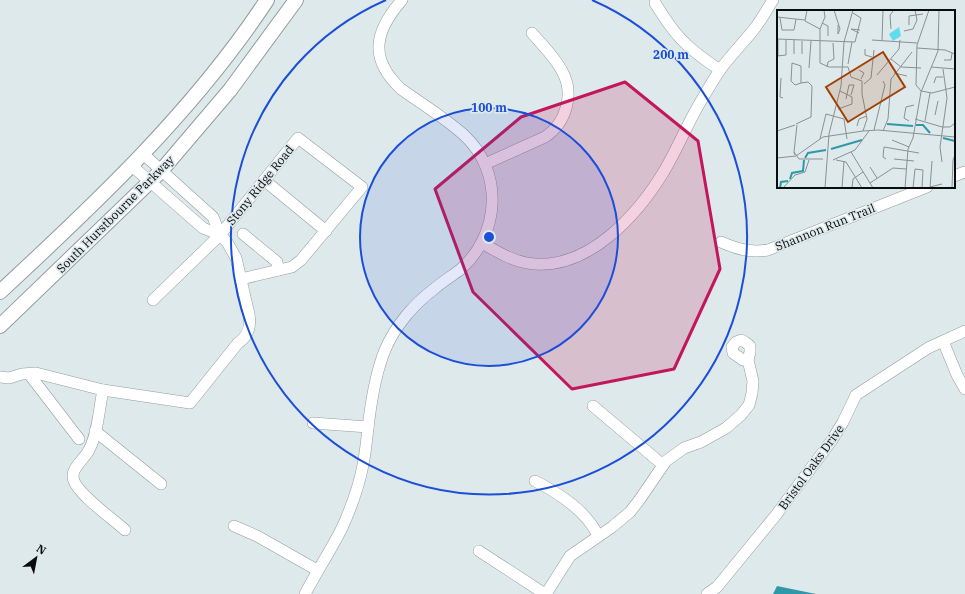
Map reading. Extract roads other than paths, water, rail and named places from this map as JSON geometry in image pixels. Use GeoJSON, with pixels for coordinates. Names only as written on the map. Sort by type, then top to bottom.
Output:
{"type":"FeatureCollection","features":[{"type":"Feature","properties":{"kind":"main road","name":"South Hurstbourne Parkway"},"geometry":{"type":"LineString","coordinates":[[0,292],[87,211],[142,153],[194,96],[267,0]]}},
{"type":"Feature","properties":{"kind":"main road","name":"South Hurstbourne Parkway"},"geometry":{"type":"LineString","coordinates":[[0,326],[161,171],[230,90],[296,0]]}},
{"type":"Feature","properties":{"kind":"street"},"geometry":{"type":"LineString","coordinates":[[305,594],[317,570],[342,528],[355,494],[363,466],[376,377],[386,348],[405,318],[415,306],[433,290],[460,270],[474,256],[488,229],[492,209],[490,181],[485,164],[476,149],[465,136],[401,89],[393,82],[384,69],[381,62],[379,47],[381,32],[390,14],[402,0]]}},
{"type":"Feature","properties":{"kind":"street"},"geometry":{"type":"LineString","coordinates":[[482,243],[510,258],[535,264],[546,264],[564,260],[584,252],[610,235],[632,215],[652,189],[669,162],[691,118],[720,70],[756,27],[773,0]]}},
{"type":"Feature","properties":{"kind":"street"},"geometry":{"type":"LineString","coordinates":[[655,3],[680,38],[699,55],[720,70]]}},
{"type":"Feature","properties":{"kind":"street"},"geometry":{"type":"LineString","coordinates":[[485,164],[537,141],[551,133],[560,123],[566,110],[568,94],[566,78],[558,64],[532,33]]}},
{"type":"Feature","properties":{"kind":"street","name":"Stony Ridge Road"},"geometry":{"type":"LineString","coordinates":[[153,300],[220,235],[298,138],[362,187],[301,260],[292,267],[241,279]]}},
{"type":"Feature","properties":{"kind":"street"},"geometry":{"type":"LineString","coordinates":[[142,153],[213,217],[220,235]]}},
{"type":"Feature","properties":{"kind":"street"},"geometry":{"type":"LineString","coordinates":[[0,377],[9,378],[22,374],[36,374],[103,390],[190,403],[238,343],[247,335],[250,322],[241,279],[236,258],[227,242],[220,235],[203,228],[131,165]]}},
{"type":"Feature","properties":{"kind":"street"},"geometry":{"type":"LineString","coordinates":[[955,176],[965,172]]}},
{"type":"Feature","properties":{"kind":"street"},"geometry":{"type":"LineString","coordinates":[[264,180],[326,231]]}},
{"type":"Feature","properties":{"kind":"street","name":"Shannon Run Trail"},"geometry":{"type":"LineString","coordinates":[[721,242],[745,251],[768,250],[924,188]]}},
{"type":"Feature","properties":{"kind":"street"},"geometry":{"type":"LineString","coordinates":[[243,234],[277,262],[278,270]]}},
{"type":"Feature","properties":{"kind":"street","name":"Bristol Oaks Drive"},"geometry":{"type":"LineString","coordinates":[[708,594],[717,587],[771,521],[832,440],[843,422],[856,395],[928,348],[965,331]]}},
{"type":"Feature","properties":{"kind":"street"},"geometry":{"type":"LineString","coordinates":[[943,341],[957,375],[965,389]]}},
{"type":"Feature","properties":{"kind":"street"},"geometry":{"type":"LineString","coordinates":[[480,551],[546,594],[570,556],[612,527],[630,512],[640,500],[663,465],[684,448],[701,442],[726,428],[741,415],[748,405],[754,381],[748,360]]}},
{"type":"Feature","properties":{"kind":"street"},"geometry":{"type":"LineString","coordinates":[[29,374],[79,439]]}},
{"type":"Feature","properties":{"kind":"street"},"geometry":{"type":"LineString","coordinates":[[103,390],[93,441],[89,452],[73,472],[73,480],[79,490],[125,530]]}},
{"type":"Feature","properties":{"kind":"street"},"geometry":{"type":"LineString","coordinates":[[593,406],[663,465]]}},
{"type":"Feature","properties":{"kind":"street"},"geometry":{"type":"LineString","coordinates":[[313,423],[368,428]]}},
{"type":"Feature","properties":{"kind":"street"},"geometry":{"type":"LineString","coordinates":[[95,431],[161,484]]}},
{"type":"Feature","properties":{"kind":"street"},"geometry":{"type":"LineString","coordinates":[[535,481],[565,498],[580,512],[598,536]]}},
{"type":"Feature","properties":{"kind":"street"},"geometry":{"type":"LineString","coordinates":[[234,526],[252,534],[317,570]]}},
{"type":"Feature","properties":{"kind":"water"},"geometry":{"type":"Polygon","coordinates":[[[777,586],[816,594],[773,594],[777,586]]]}}]}
